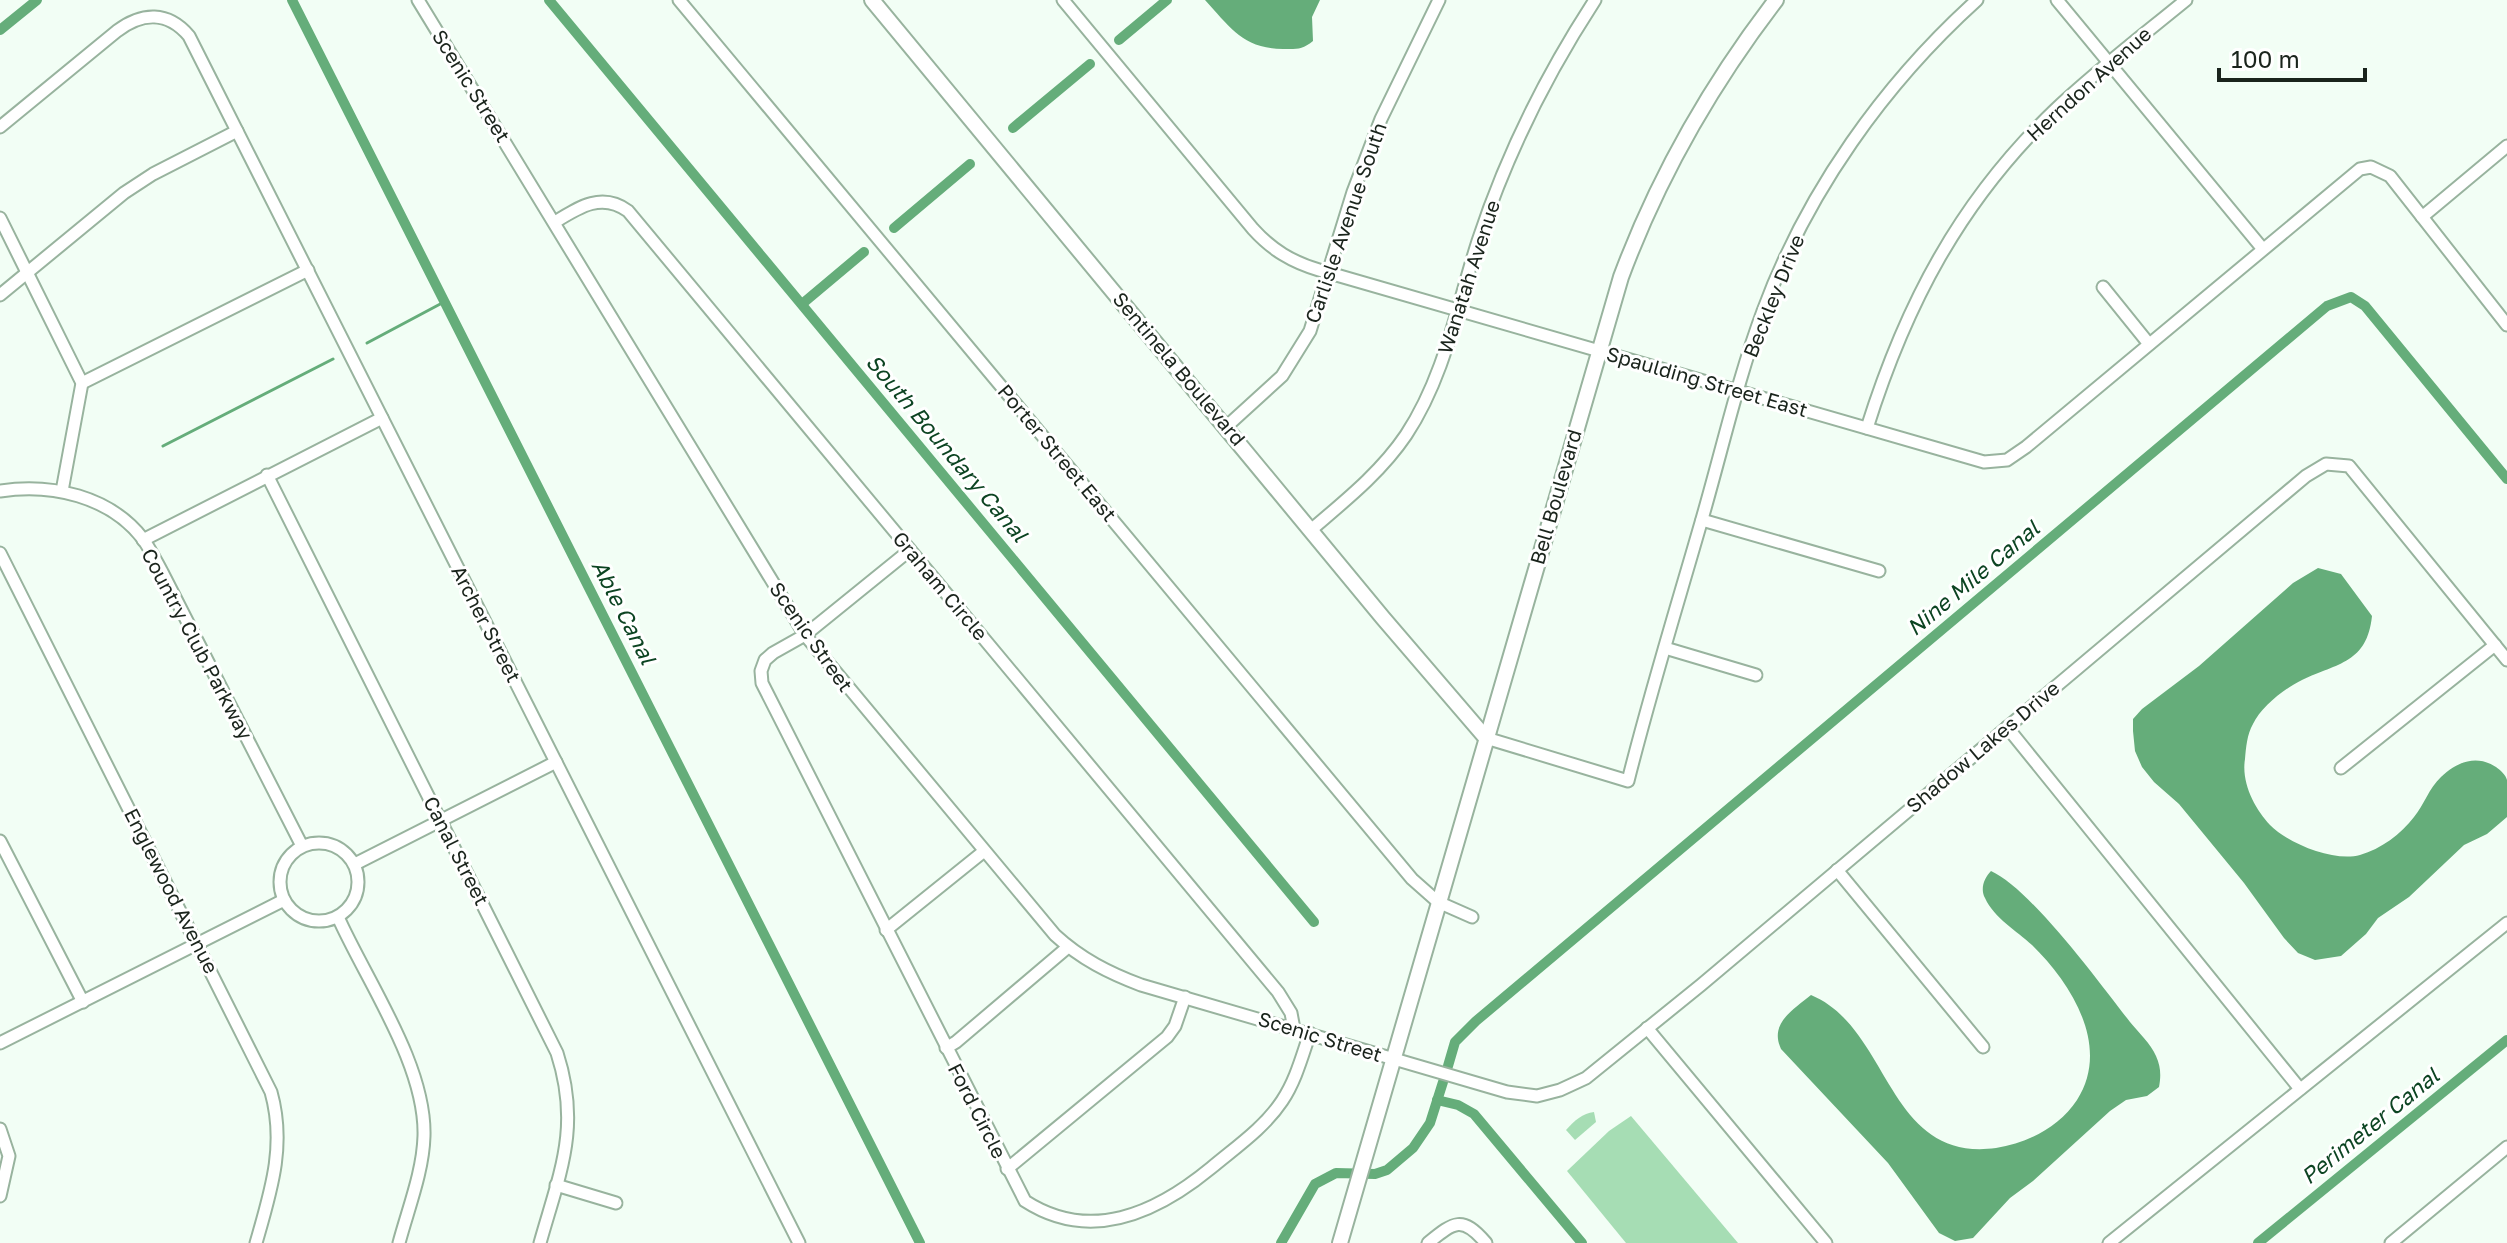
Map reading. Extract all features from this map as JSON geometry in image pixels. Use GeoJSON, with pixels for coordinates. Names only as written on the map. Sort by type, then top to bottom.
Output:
{"type":"FeatureCollection","features":[{"type":"Feature","properties":{"kind":"street","name":"Scenic Street"},"geometry":{"type":"LineString","coordinates":[[418,0],[805,635],[1031,909],[1068,947],[1119,977],[1393,1059]]}},
{"type":"Feature","properties":{"kind":"street","name":"Porter Street East"},"geometry":{"type":"LineString","coordinates":[[679,0],[1402,867],[1438,902],[1472,917]]}},
{"type":"Feature","properties":{"kind":"street","name":"Sentinela Boulevard"},"geometry":{"type":"LineString","coordinates":[[872,0],[1383,618],[1486,738]]}},
{"type":"Feature","properties":{"kind":"street","name":"Spaulding Street East"},"geometry":{"type":"LineString","coordinates":[[1063,0],[1269,246],[1287,258],[1598,352],[1984,462],[2007,460],[2026,447],[2360,169],[2371,167],[2390,176],[2422,217]]}},
{"type":"Feature","properties":{"kind":"street","name":"Carlisle Avenue South"},"geometry":{"type":"LineString","coordinates":[[1226,427],[1272,387],[1291,365],[1310,331],[1353,192],[1381,119],[1439,0]]}},
{"type":"Feature","properties":{"kind":"street","name":"Wanatah Avenue"},"geometry":{"type":"LineString","coordinates":[[1312,529],[1375,473],[1406,434],[1430,390],[1477,243],[1509,159],[1558,60],[1595,0]]}},
{"type":"Feature","properties":{"kind":"street","name":"Bell Boulevard"},"geometry":{"type":"LineString","coordinates":[[1340,1243],[1598,352],[1635,241],[1672,159],[1716,83],[1776,0]]}},
{"type":"Feature","properties":{"kind":"street","name":"Beckley Drive"},"geometry":{"type":"LineString","coordinates":[[1486,738],[1628,781],[1738,392],[1763,311],[1781,268],[1821,191],[1870,117],[1927,48],[1977,0]]}},
{"type":"Feature","properties":{"kind":"street"},"geometry":{"type":"LineString","coordinates":[[2057,0],[2262,248]]}},
{"type":"Feature","properties":{"kind":"street","name":"Herndon Avenue"},"geometry":{"type":"LineString","coordinates":[[1867,428],[1911,307],[1956,227],[2003,164],[2032,133],[2186,0]]}},
{"type":"Feature","properties":{"kind":"street","name":"Archer Street"},"geometry":{"type":"LineString","coordinates":[[0,127],[127,24],[149,16],[162,17],[173,21],[189,36],[799,1243]]}},
{"type":"Feature","properties":{"kind":"street"},"geometry":{"type":"LineString","coordinates":[[0,295],[124,193],[153,174],[237,131]]}},
{"type":"Feature","properties":{"kind":"street"},"geometry":{"type":"LineString","coordinates":[[2506,322],[2422,217],[2507,146]]}},
{"type":"Feature","properties":{"kind":"street","name":"Graham Circle"},"geometry":{"type":"LineString","coordinates":[[555,222],[595,202],[607,201],[628,211],[1278,992],[1291,1013],[1294,1029]]}},
{"type":"Feature","properties":{"kind":"street"},"geometry":{"type":"LineString","coordinates":[[0,218],[82,383],[62,491]]}},
{"type":"Feature","properties":{"kind":"street"},"geometry":{"type":"LineString","coordinates":[[82,383],[308,270]]}},
{"type":"Feature","properties":{"kind":"street"},"geometry":{"type":"LineString","coordinates":[[2103,287],[2149,344]]}},
{"type":"Feature","properties":{"kind":"street"},"geometry":{"type":"LineString","coordinates":[[143,540],[382,418]]}},
{"type":"Feature","properties":{"kind":"street","name":"Shadow Lakes Drive"},"geometry":{"type":"LineString","coordinates":[[1393,1059],[1507,1092],[1537,1096],[1586,1078],[2306,476],[2326,464],[2349,466],[2507,660]]}},
{"type":"Feature","properties":{"kind":"street","name":"Canal Street"},"geometry":{"type":"LineString","coordinates":[[267,475],[552,1043],[564,1074],[569,1136],[540,1243]]}},
{"type":"Feature","properties":{"kind":"street","name":"Country Club Parkway"},"geometry":{"type":"LineString","coordinates":[[0,491],[31,488],[62,491],[84,498],[110,512],[143,540],[302,846]]}},
{"type":"Feature","properties":{"kind":"street"},"geometry":{"type":"LineString","coordinates":[[1702,520],[1879,571]]}},
{"type":"Feature","properties":{"kind":"street"},"geometry":{"type":"LineString","coordinates":[[805,635],[910,550]]}},
{"type":"Feature","properties":{"kind":"street","name":"Englewood Avenue"},"geometry":{"type":"LineString","coordinates":[[0,553],[260,1065],[274,1102],[279,1133],[277,1162],[256,1243]]}},
{"type":"Feature","properties":{"kind":"street","name":"Ford Circle"},"geometry":{"type":"LineString","coordinates":[[805,635],[765,660],[762,683],[1018,1191],[1032,1210],[1051,1226],[1063,1231]]}},
{"type":"Feature","properties":{"kind":"street"},"geometry":{"type":"LineString","coordinates":[[2341,768],[2495,645]]}},
{"type":"Feature","properties":{"kind":"street"},"geometry":{"type":"LineString","coordinates":[[1665,648],[1756,675]]}},
{"type":"Feature","properties":{"kind":"street"},"geometry":{"type":"LineString","coordinates":[[2007,727],[2300,1089]]}},
{"type":"Feature","properties":{"kind":"street"},"geometry":{"type":"LineString","coordinates":[[355,864],[556,762]]}},
{"type":"Feature","properties":{"kind":"street"},"geometry":{"type":"LineString","coordinates":[[0,841],[83,1002]]}},
{"type":"Feature","properties":{"kind":"street"},"geometry":{"type":"LineString","coordinates":[[314,842],[338,847],[355,864],[358,888],[348,909],[338,917],[314,921],[292,910],[284,900],[280,875],[291,853],[302,846],[314,842]]}},
{"type":"Feature","properties":{"kind":"street"},"geometry":{"type":"LineString","coordinates":[[886,930],[983,852]]}},
{"type":"Feature","properties":{"kind":"street"},"geometry":{"type":"LineString","coordinates":[[1837,870],[1983,1047]]}},
{"type":"Feature","properties":{"kind":"street"},"geometry":{"type":"LineString","coordinates":[[0,1043],[284,900]]}},
{"type":"Feature","properties":{"kind":"street"},"geometry":{"type":"LineString","coordinates":[[338,917],[408,1058],[420,1094],[424,1124],[423,1152],[399,1243]]}},
{"type":"Feature","properties":{"kind":"street"},"geometry":{"type":"LineString","coordinates":[[2109,1243],[2507,923]]}},
{"type":"Feature","properties":{"kind":"street"},"geometry":{"type":"LineString","coordinates":[[946,1048],[968,1033],[1068,947]]}},
{"type":"Feature","properties":{"kind":"street"},"geometry":{"type":"LineString","coordinates":[[1007,1169],[1167,1037],[1175,1026],[1185,997]]}},
{"type":"Feature","properties":{"kind":"street"},"geometry":{"type":"LineString","coordinates":[[1647,1028],[1826,1243]]}},
{"type":"Feature","properties":{"kind":"street"},"geometry":{"type":"LineString","coordinates":[[1131,1228],[1156,1213],[1266,1121],[1290,1088],[1310,1033]]}},
{"type":"Feature","properties":{"kind":"street"},"geometry":{"type":"LineString","coordinates":[[0,1129],[9,1156],[0,1196]]}},
{"type":"Feature","properties":{"kind":"street"},"geometry":{"type":"LineString","coordinates":[[2391,1243],[2507,1147]]}},
{"type":"Feature","properties":{"kind":"street"},"geometry":{"type":"LineString","coordinates":[[556,1185],[616,1203]]}},
{"type":"Feature","properties":{"kind":"street"},"geometry":{"type":"LineString","coordinates":[[1428,1243],[1451,1225],[1461,1223],[1473,1228],[1486,1243]]}},
{"type":"Feature","properties":{"kind":"shaded area"},"geometry":{"type":"Polygon","coordinates":[[[1205,0],[1320,0],[1312,17],[1313,41],[1296,49],[1257,45],[1238,35],[1205,0]]]}},
{"type":"Feature","properties":{"kind":"shaded area"},"geometry":{"type":"Polygon","coordinates":[[[2318,568],[2341,574],[2372,616],[2369,632],[2364,643],[2349,659],[2288,688],[2268,705],[2253,724],[2246,746],[2245,777],[2250,795],[2264,819],[2288,839],[2312,850],[2338,856],[2360,855],[2383,845],[2403,829],[2418,812],[2437,781],[2447,772],[2474,760],[2489,763],[2505,776],[2507,817],[2487,834],[2464,845],[2409,897],[2378,918],[2366,934],[2341,956],[2315,960],[2298,953],[2284,938],[2244,883],[2179,804],[2142,767],[2135,751],[2133,719],[2293,583],[2318,568]]]}},
{"type":"Feature","properties":{"kind":"shaded area"},"geometry":{"type":"Polygon","coordinates":[[[1991,871],[2026,897],[2084,963],[2151,1047],[2159,1064],[2160,1079],[2159,1087],[2147,1096],[2126,1100],[2110,1111],[2010,1198],[1973,1238],[1955,1241],[1939,1233],[1888,1163],[1781,1049],[1778,1032],[1780,1024],[1790,1012],[1811,995],[1837,1012],[1858,1035],[1910,1115],[1932,1135],[1960,1147],[2008,1146],[2052,1126],[2070,1110],[2086,1080],[2090,1059],[2088,1038],[2073,997],[2061,978],[2032,945],[1989,905],[1983,887],[1991,871]]]}},
{"type":"Feature","properties":{"kind":"shaded area"},"geometry":{"type":"Polygon","coordinates":[[[1594,1112],[1596,1122],[1575,1140],[1566,1130],[1579,1118],[1594,1112]]]}},
{"type":"Feature","properties":{"kind":"shaded area"},"geometry":{"type":"Polygon","coordinates":[[[1631,1116],[1738,1243],[1626,1243],[1567,1171],[1609,1131],[1631,1116]]]}},
{"type":"Feature","properties":{"kind":"waterway"},"geometry":{"type":"LineString","coordinates":[[0,30],[37,0]]}},
{"type":"Feature","properties":{"kind":"waterway","name":"Able Canal"},"geometry":{"type":"LineString","coordinates":[[292,0],[920,1243]]}},
{"type":"Feature","properties":{"kind":"waterway","name":"South Boundary Canal"},"geometry":{"type":"LineString","coordinates":[[549,0],[1314,922]]}},
{"type":"Feature","properties":{"kind":"waterway"},"geometry":{"type":"LineString","coordinates":[[1119,40],[1167,0]]}},
{"type":"Feature","properties":{"kind":"waterway"},"geometry":{"type":"LineString","coordinates":[[1013,128],[1090,64]]}},
{"type":"Feature","properties":{"kind":"waterway"},"geometry":{"type":"LineString","coordinates":[[894,228],[970,164]]}},
{"type":"Feature","properties":{"kind":"waterway"},"geometry":{"type":"LineString","coordinates":[[802,304],[864,252]]}},
{"type":"Feature","properties":{"kind":"waterway","name":"Nine Mile Canal"},"geometry":{"type":"LineString","coordinates":[[1448,1066],[1455,1042],[1476,1021],[2327,306],[2351,297],[2365,306],[2507,479]]}},
{"type":"Feature","properties":{"kind":"waterway"},"geometry":{"type":"LineString","coordinates":[[367,343],[444,302]]}},
{"type":"Feature","properties":{"kind":"waterway"},"geometry":{"type":"LineString","coordinates":[[163,446],[333,359]]}},
{"type":"Feature","properties":{"kind":"waterway","name":"Perimeter Canal"},"geometry":{"type":"LineString","coordinates":[[2258,1243],[2507,1040]]}},
{"type":"Feature","properties":{"kind":"waterway"},"geometry":{"type":"LineString","coordinates":[[1281,1243],[1315,1184],[1336,1173],[1375,1174],[1387,1170],[1413,1148],[1430,1123],[1443,1082]]}},
{"type":"Feature","properties":{"kind":"waterway","name":"South Boundary Canal"},"geometry":{"type":"LineString","coordinates":[[1437,1100],[1458,1105],[1474,1114],[1582,1243]]}}]}
